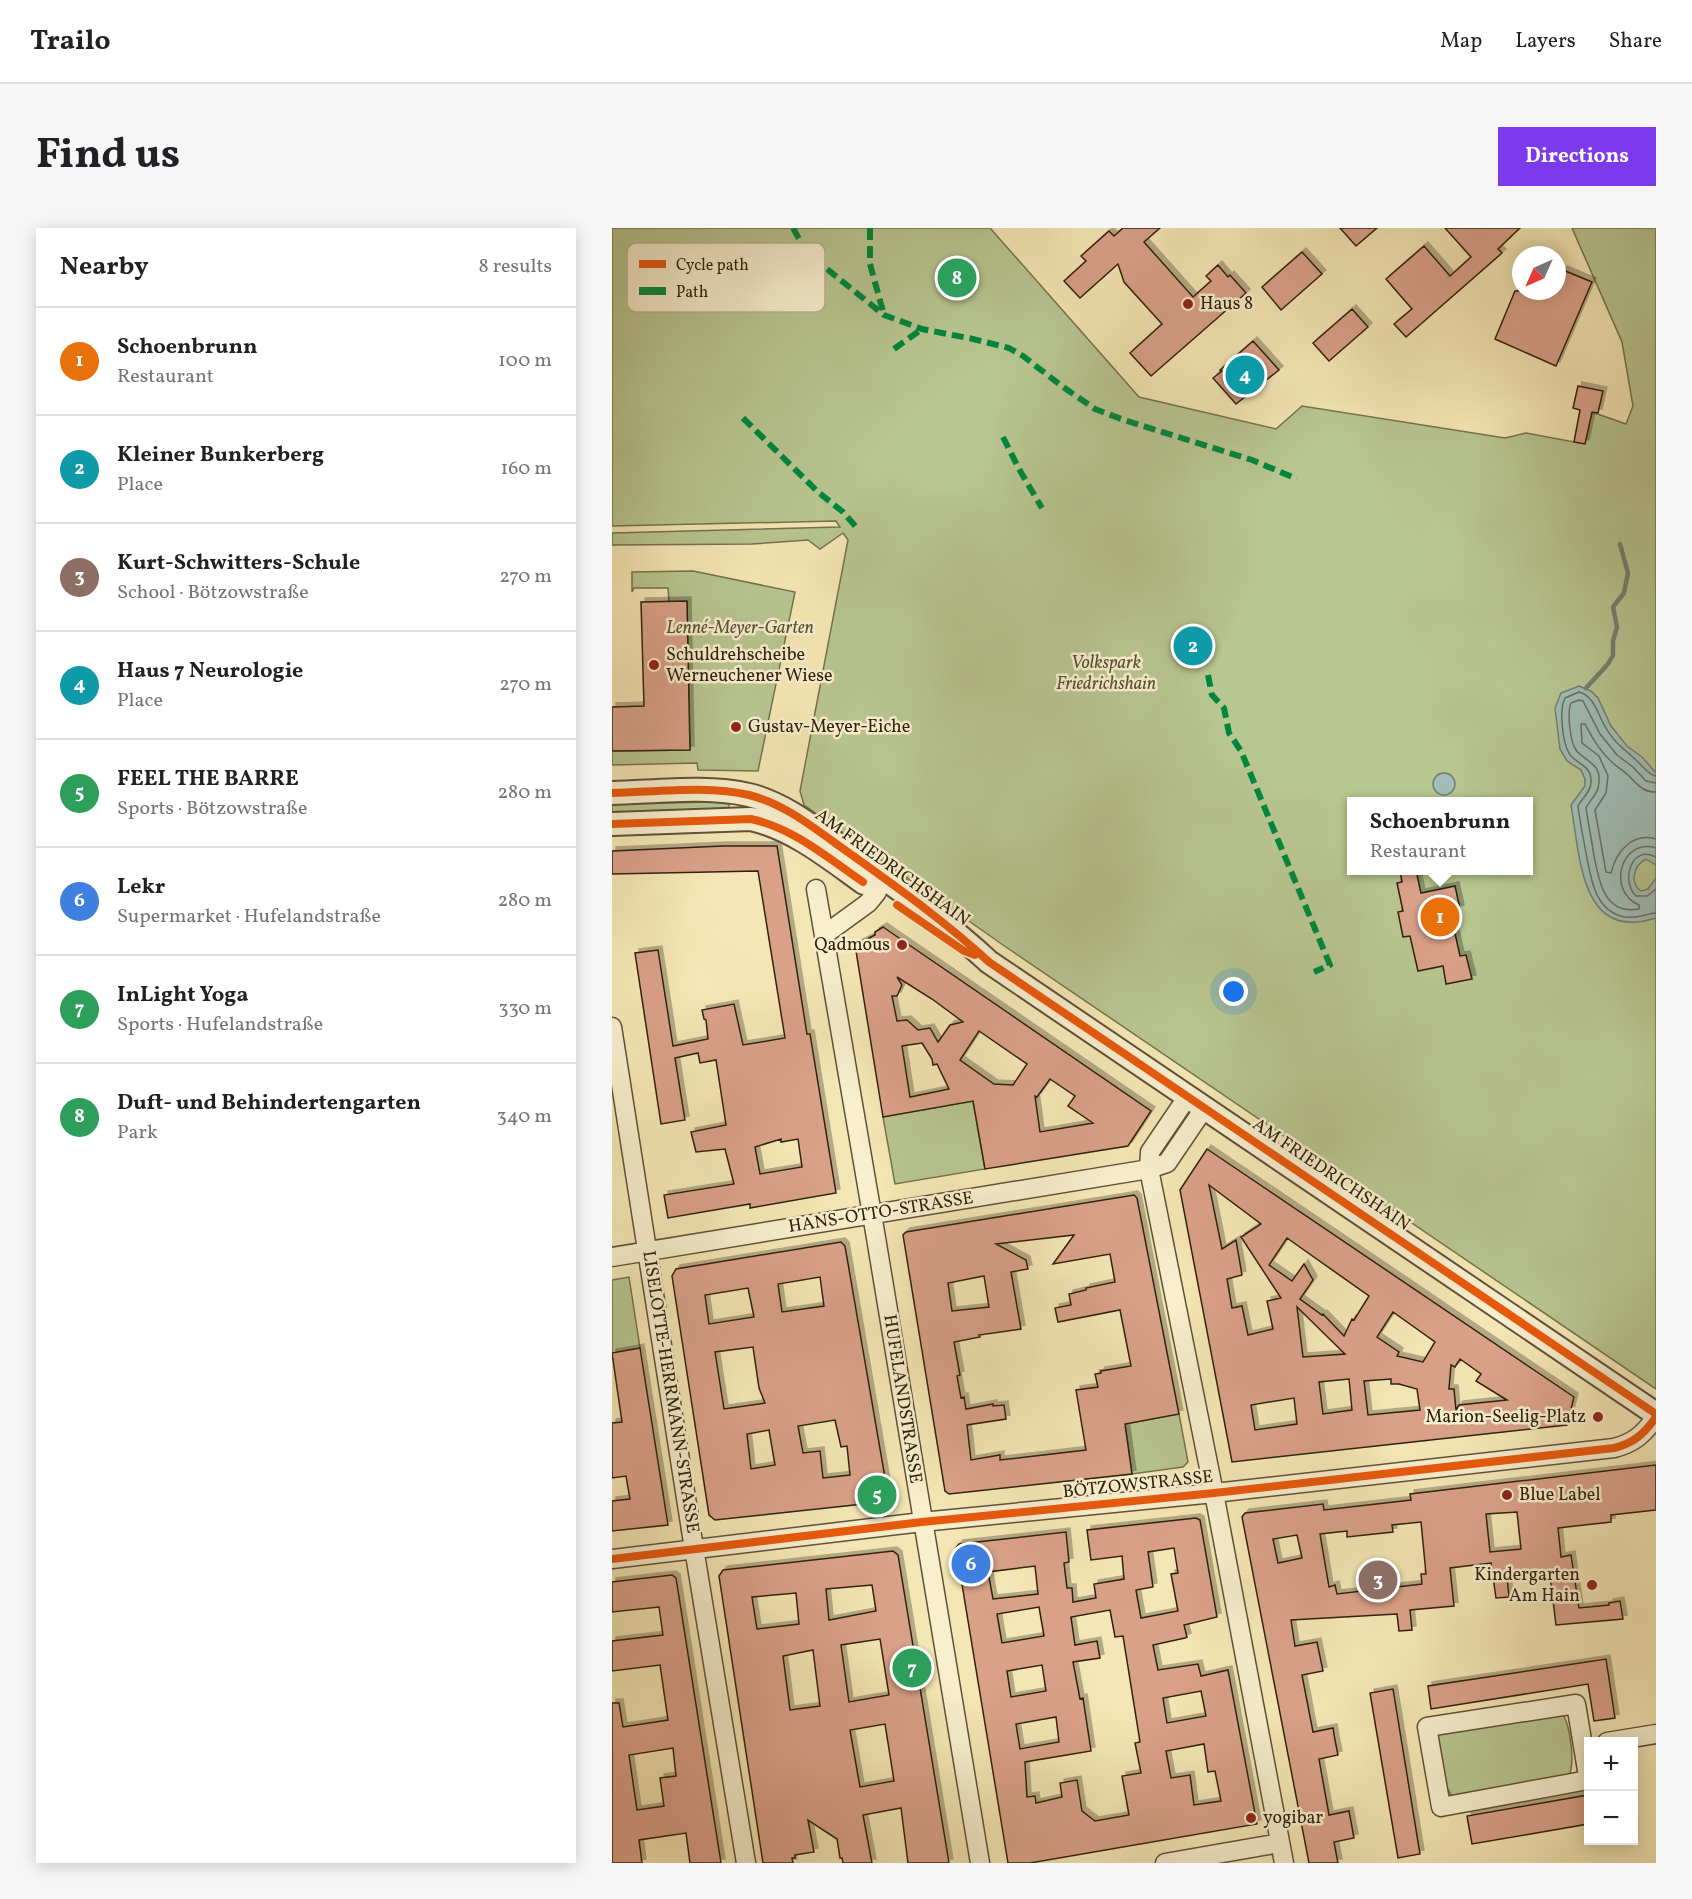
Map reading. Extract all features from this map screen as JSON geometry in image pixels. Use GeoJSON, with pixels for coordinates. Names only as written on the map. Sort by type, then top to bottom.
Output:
{"type":"FeatureCollection","features":[{"type":"Feature","properties":{"kind":"street"},"geometry":{"type":"LineString","coordinates":[[612,793],[723,790],[748,795],[770,813]]}},
{"type":"Feature","properties":{"kind":"street"},"geometry":{"type":"LineString","coordinates":[[612,824],[751,819],[770,813]]}},
{"type":"Feature","properties":{"kind":"street","name":"AM FRIEDRICHSHAIN"},"geometry":{"type":"LineString","coordinates":[[770,813],[794,835],[877,892],[964,951],[989,962]]}},
{"type":"Feature","properties":{"kind":"street","name":"AM FRIEDRICHSHAIN"},"geometry":{"type":"LineString","coordinates":[[770,813],[823,835],[955,930],[989,962],[1197,1101],[1656,1416]]}},
{"type":"Feature","properties":{"kind":"street","name":"HUFELANDSTRASSE"},"geometry":{"type":"LineString","coordinates":[[816,889],[980,1863]]}},
{"type":"Feature","properties":{"kind":"street"},"geometry":{"type":"LineString","coordinates":[[824,935],[868,903],[877,892]]}},
{"type":"Feature","properties":{"kind":"street","name":"LISELOTTE-HERRMANN-STRASSE"},"geometry":{"type":"LineString","coordinates":[[612,1027],[746,1863]]}},
{"type":"Feature","properties":{"kind":"street"},"geometry":{"type":"LineString","coordinates":[[1197,1101],[1150,1152],[1149,1169],[1214,1493],[1284,1863]]}},
{"type":"Feature","properties":{"kind":"street","name":"HANS-OTTO-STRASSE"},"geometry":{"type":"LineString","coordinates":[[612,1257],[1149,1169]]}},
{"type":"Feature","properties":{"kind":"street","name":"BÖTZOWSTRASSE"},"geometry":{"type":"LineString","coordinates":[[612,1559],[922,1522],[1214,1493],[1614,1448],[1627,1445],[1637,1439],[1656,1416]]}},
{"type":"Feature","properties":{"kind":"street"},"geometry":{"type":"LineString","coordinates":[[1584,1737],[1576,1704],[1427,1727],[1442,1807],[1584,1779]]}},
{"type":"Feature","properties":{"kind":"street"},"geometry":{"type":"LineString","coordinates":[[1638,1737],[1656,1734]]}},
{"type":"Feature","properties":{"kind":"street"},"geometry":{"type":"LineString","coordinates":[[1165,1863],[1280,1843]]}},
{"type":"Feature","properties":{"kind":"green space","name":"Volkspark Friedrichshain"},"geometry":{"type":"Polygon","coordinates":[[[612,228],[990,228],[1139,397],[1276,429],[1302,406],[1505,438],[1526,433],[1585,444],[1592,412],[1626,424],[1633,406],[1622,342],[1572,228],[1656,228],[1656,1389],[1003,945],[804,805],[800,791],[848,540],[843,533],[820,549],[808,540],[752,544],[612,545],[612,533],[840,527],[836,521],[612,526],[612,228]]]}},
{"type":"Feature","properties":{"kind":"green space","name":"Lenné-Meyer-Garten"},"geometry":{"type":"Polygon","coordinates":[[[693,571],[795,592],[758,771],[698,770],[697,763],[612,765],[612,751],[690,750],[687,602],[669,602],[668,588],[634,588],[632,592],[632,572],[693,571]]]}},
{"type":"Feature","properties":{"kind":"green space"},"geometry":{"type":"Polygon","coordinates":[[[713,802],[729,804],[729,816],[612,818],[612,804],[713,802]]]}},
{"type":"Feature","properties":{"kind":"green space"},"geometry":{"type":"Polygon","coordinates":[[[973,1101],[985,1169],[895,1184],[883,1117],[973,1101]]]}},
{"type":"Feature","properties":{"kind":"green space"},"geometry":{"type":"Polygon","coordinates":[[[629,1277],[640,1348],[612,1353],[612,1280],[629,1277]]]}},
{"type":"Feature","properties":{"kind":"green space"},"geometry":{"type":"Polygon","coordinates":[[[1179,1414],[1188,1462],[1183,1467],[1132,1474],[1125,1424],[1179,1414]]]}},
{"type":"Feature","properties":{"kind":"green space"},"geometry":{"type":"Polygon","coordinates":[[[1563,1714],[1571,1746],[1572,1764],[1568,1778],[1454,1797],[1449,1792],[1443,1777],[1437,1734],[1563,1714]]]}},
{"type":"Feature","properties":{"kind":"water"},"geometry":{"type":"Polygon","coordinates":[[[1579,686],[1591,691],[1598,698],[1611,726],[1627,746],[1642,757],[1656,773],[1656,865],[1646,859],[1638,865],[1634,879],[1637,888],[1641,891],[1648,889],[1656,878],[1656,918],[1631,922],[1612,918],[1598,906],[1588,890],[1577,847],[1571,805],[1585,786],[1585,779],[1581,770],[1567,761],[1560,749],[1555,708],[1561,693],[1579,686]]]}},
{"type":"Feature","properties":{"kind":"water"},"geometry":{"type":"Polygon","coordinates":[[[1444,773],[1452,776],[1455,784],[1452,792],[1444,795],[1436,792],[1433,784],[1436,776],[1444,773]]]}},
{"type":"Feature","properties":{"kind":"building","name":"Haus 8"},"geometry":{"type":"Polygon","coordinates":[[[1123,228],[1160,228],[1144,242],[1193,297],[1211,281],[1206,276],[1218,265],[1246,293],[1151,376],[1130,353],[1162,324],[1124,282],[1118,264],[1080,298],[1064,281],[1086,261],[1081,256],[1109,231],[1114,236],[1123,228]]]}},
{"type":"Feature","properties":{"kind":"building"},"geometry":{"type":"Polygon","coordinates":[[[1340,228],[1377,228],[1356,246],[1340,228]]]}},
{"type":"Feature","properties":{"kind":"building"},"geometry":{"type":"Polygon","coordinates":[[[1445,228],[1520,228],[1498,249],[1502,253],[1406,337],[1394,324],[1412,309],[1386,279],[1424,246],[1450,276],[1471,257],[1445,228]]]}},
{"type":"Feature","properties":{"kind":"building"},"geometry":{"type":"Polygon","coordinates":[[[1302,252],[1322,274],[1281,310],[1262,287],[1302,252]]]}},
{"type":"Feature","properties":{"kind":"building"},"geometry":{"type":"Polygon","coordinates":[[[1566,271],[1592,282],[1556,366],[1495,339],[1512,298],[1566,300],[1566,271]]]}},
{"type":"Feature","properties":{"kind":"building"},"geometry":{"type":"Polygon","coordinates":[[[1352,309],[1368,327],[1329,361],[1313,343],[1352,309]]]}},
{"type":"Feature","properties":{"kind":"building"},"geometry":{"type":"Polygon","coordinates":[[[1253,341],[1279,370],[1236,404],[1213,378],[1253,341]]]}},
{"type":"Feature","properties":{"kind":"building"},"geometry":{"type":"Polygon","coordinates":[[[1578,386],[1603,391],[1598,413],[1592,412],[1585,444],[1574,442],[1580,410],[1573,408],[1578,386]]]}},
{"type":"Feature","properties":{"kind":"building"},"geometry":{"type":"Polygon","coordinates":[[[687,601],[690,750],[612,751],[612,707],[644,706],[641,602],[687,601]]]}},
{"type":"Feature","properties":{"kind":"building"},"geometry":{"type":"Polygon","coordinates":[[[777,846],[807,1034],[810,1034],[836,1193],[750,1208],[750,1204],[668,1218],[664,1195],[734,1184],[725,1149],[696,1152],[691,1132],[726,1125],[716,1060],[700,1063],[698,1053],[675,1058],[685,1120],[661,1124],[635,953],[658,950],[673,1046],[708,1039],[706,1020],[702,1010],[734,1004],[743,1045],[785,1038],[758,871],[612,874],[612,851],[777,846]],[[781,1139],[755,1147],[760,1174],[802,1167],[798,1139],[781,1142],[781,1139]]]}},
{"type":"Feature","properties":{"kind":"building"},"geometry":{"type":"Polygon","coordinates":[[[1401,875],[1417,875],[1421,893],[1455,886],[1460,909],[1450,911],[1460,956],[1466,955],[1472,979],[1446,984],[1443,966],[1418,971],[1410,936],[1403,937],[1398,912],[1403,911],[1397,883],[1402,882],[1401,875]]]}},
{"type":"Feature","properties":{"kind":"building"},"geometry":{"type":"Polygon","coordinates":[[[883,927],[1151,1111],[1128,1146],[985,1169],[973,1101],[883,1117],[855,945],[875,935],[875,932],[883,927]],[[897,977],[902,985],[897,996],[892,996],[897,1021],[907,1020],[918,1030],[930,1028],[938,1042],[950,1025],[963,1022],[897,977]],[[979,1031],[960,1060],[994,1084],[1013,1085],[1027,1064],[979,1031]],[[922,1043],[902,1046],[910,1097],[949,1089],[937,1064],[933,1065],[922,1043]],[[1050,1079],[1037,1097],[1035,1096],[1040,1132],[1093,1123],[1068,1106],[1075,1096],[1050,1079]]]}},
{"type":"Feature","properties":{"kind":"building"},"geometry":{"type":"Polygon","coordinates":[[[1207,1149],[1574,1397],[1567,1425],[1232,1462],[1180,1190],[1207,1149]],[[1209,1185],[1222,1249],[1236,1240],[1242,1275],[1227,1279],[1232,1308],[1242,1306],[1248,1335],[1273,1329],[1267,1301],[1281,1298],[1241,1237],[1261,1224],[1209,1185]],[[1287,1238],[1269,1265],[1292,1281],[1304,1264],[1313,1280],[1300,1299],[1323,1314],[1344,1336],[1352,1319],[1354,1320],[1369,1296],[1287,1238]],[[1297,1307],[1303,1357],[1345,1354],[1297,1307]],[[1393,1312],[1377,1337],[1399,1352],[1397,1356],[1423,1362],[1435,1342],[1393,1312]],[[1460,1359],[1455,1367],[1451,1365],[1449,1389],[1454,1389],[1456,1410],[1459,1405],[1507,1400],[1476,1381],[1481,1374],[1460,1359]],[[1349,1379],[1319,1382],[1323,1414],[1352,1410],[1349,1379]],[[1391,1379],[1364,1381],[1368,1415],[1420,1410],[1417,1389],[1391,1384],[1391,1379]],[[1294,1398],[1251,1405],[1255,1430],[1297,1424],[1294,1398]]]}},
{"type":"Feature","properties":{"kind":"building"},"geometry":{"type":"Polygon","coordinates":[[[1134,1195],[1137,1198],[1179,1414],[1125,1424],[1132,1474],[949,1494],[945,1491],[903,1235],[906,1232],[1134,1195]],[[1074,1235],[996,1244],[1026,1260],[1028,1269],[1011,1272],[1021,1329],[979,1335],[980,1337],[954,1342],[960,1375],[957,1376],[961,1398],[964,1397],[966,1409],[993,1404],[993,1406],[1004,1405],[1006,1419],[967,1425],[971,1460],[1000,1455],[1000,1460],[1086,1450],[1076,1390],[1098,1387],[1095,1374],[1101,1371],[1131,1366],[1120,1310],[1058,1322],[1055,1308],[1071,1305],[1069,1294],[1115,1282],[1110,1254],[1053,1264],[1074,1235]],[[984,1276],[948,1283],[952,1311],[989,1307],[984,1276]]]}},
{"type":"Feature","properties":{"kind":"building"},"geometry":{"type":"Polygon","coordinates":[[[841,1242],[845,1246],[888,1495],[882,1502],[715,1520],[709,1515],[672,1276],[676,1269],[841,1242]],[[820,1277],[778,1284],[782,1312],[824,1306],[820,1277]],[[748,1288],[705,1295],[709,1324],[754,1317],[748,1288]],[[753,1347],[715,1352],[724,1409],[765,1403],[759,1388],[753,1347]],[[835,1420],[798,1426],[803,1453],[820,1451],[823,1478],[850,1475],[847,1446],[841,1447],[835,1420]],[[769,1430],[747,1434],[751,1469],[775,1465],[769,1430]]]}},
{"type":"Feature","properties":{"kind":"building"},"geometry":{"type":"Polygon","coordinates":[[[640,1348],[668,1525],[612,1531],[612,1501],[630,1499],[626,1476],[612,1478],[612,1423],[622,1422],[612,1353],[640,1348]]]}},
{"type":"Feature","properties":{"kind":"building"},"geometry":{"type":"Polygon","coordinates":[[[1656,1465],[1656,1510],[1611,1515],[1611,1522],[1558,1528],[1561,1557],[1571,1555],[1579,1608],[1609,1605],[1609,1603],[1620,1601],[1623,1619],[1556,1625],[1550,1576],[1507,1577],[1509,1597],[1496,1598],[1491,1563],[1450,1568],[1454,1606],[1410,1610],[1412,1630],[1399,1631],[1397,1614],[1291,1620],[1295,1646],[1317,1642],[1323,1671],[1302,1675],[1313,1732],[1333,1728],[1338,1755],[1319,1759],[1329,1815],[1349,1811],[1354,1838],[1334,1842],[1338,1863],[1309,1863],[1242,1517],[1245,1513],[1323,1504],[1324,1510],[1411,1500],[1410,1494],[1656,1465]],[[1517,1512],[1486,1514],[1490,1552],[1521,1549],[1517,1512]],[[1421,1522],[1392,1525],[1393,1532],[1347,1537],[1347,1531],[1320,1534],[1329,1587],[1335,1585],[1337,1594],[1422,1584],[1421,1574],[1426,1574],[1421,1522]],[[1297,1535],[1273,1539],[1278,1563],[1302,1558],[1297,1535]]]}},
{"type":"Feature","properties":{"kind":"building"},"geometry":{"type":"Polygon","coordinates":[[[1196,1518],[1200,1520],[1217,1617],[1184,1625],[1187,1637],[1185,1638],[1153,1645],[1158,1670],[1198,1664],[1201,1676],[1228,1670],[1257,1824],[1030,1863],[1008,1863],[956,1548],[959,1544],[1066,1532],[1069,1562],[1064,1563],[1067,1588],[1072,1588],[1073,1602],[1096,1598],[1094,1584],[1124,1579],[1122,1556],[1091,1560],[1087,1530],[1196,1518]],[[1174,1548],[1148,1552],[1153,1587],[1136,1590],[1141,1618],[1178,1611],[1171,1574],[1178,1573],[1174,1548]],[[1035,1566],[988,1572],[993,1599],[1038,1594],[1035,1566]],[[1039,1607],[997,1614],[1002,1643],[1044,1636],[1039,1607]],[[1110,1610],[1071,1617],[1075,1645],[1097,1641],[1100,1658],[1073,1662],[1080,1699],[1083,1698],[1091,1751],[1025,1762],[1027,1797],[1035,1796],[1036,1803],[1062,1797],[1060,1783],[1077,1780],[1082,1811],[1095,1821],[1129,1815],[1122,1776],[1141,1773],[1135,1743],[1140,1742],[1123,1636],[1115,1637],[1110,1610]],[[1042,1665],[1007,1671],[1011,1697],[1046,1691],[1042,1665]],[[1201,1691],[1163,1698],[1167,1723],[1206,1716],[1201,1691]],[[1056,1717],[1016,1724],[1020,1749],[1059,1742],[1056,1717]],[[1204,1744],[1166,1751],[1171,1778],[1190,1775],[1194,1805],[1221,1801],[1215,1771],[1208,1772],[1204,1744]]]}},
{"type":"Feature","properties":{"kind":"building"},"geometry":{"type":"Polygon","coordinates":[[[893,1551],[898,1555],[949,1863],[908,1863],[901,1808],[863,1815],[872,1863],[843,1863],[837,1839],[808,1820],[814,1852],[795,1855],[795,1858],[792,1858],[793,1863],[763,1863],[719,1576],[723,1570],[893,1551]],[[872,1585],[826,1589],[829,1620],[876,1611],[872,1585]],[[796,1593],[752,1597],[757,1629],[799,1624],[796,1593]],[[880,1639],[841,1645],[849,1702],[889,1695],[880,1639]],[[813,1650],[783,1656],[790,1710],[820,1706],[813,1650]],[[885,1724],[850,1730],[860,1787],[894,1781],[885,1724]]]}},
{"type":"Feature","properties":{"kind":"building"},"geometry":{"type":"Polygon","coordinates":[[[672,1575],[676,1578],[721,1863],[690,1863],[686,1833],[639,1840],[642,1863],[612,1863],[612,1703],[619,1703],[623,1727],[668,1720],[660,1665],[612,1671],[612,1641],[663,1635],[659,1607],[612,1612],[612,1582],[672,1575]],[[673,1748],[629,1755],[637,1810],[664,1806],[660,1778],[676,1776],[673,1748]]]}},
{"type":"Feature","properties":{"kind":"building"},"geometry":{"type":"Polygon","coordinates":[[[1606,1659],[1615,1718],[1594,1721],[1588,1684],[1431,1709],[1428,1686],[1606,1659]]]}},
{"type":"Feature","properties":{"kind":"building"},"geometry":{"type":"Polygon","coordinates":[[[1393,1689],[1420,1854],[1398,1858],[1370,1693],[1393,1689]]]}},
{"type":"Feature","properties":{"kind":"building"},"geometry":{"type":"Polygon","coordinates":[[[1584,1796],[1584,1825],[1472,1844],[1467,1816],[1584,1796]]]}},
{"type":"Feature","properties":{"kind":"waterway"},"geometry":{"type":"LineString","coordinates":[[1586,688],[1608,664],[1613,655],[1613,641],[1617,627],[1613,607],[1624,593],[1628,573],[1620,544]]}},
{"type":"Feature","properties":{"kind":"marked path"},"geometry":{"type":"LineString","coordinates":[[793,228],[801,243]]}},
{"type":"Feature","properties":{"kind":"marked path"},"geometry":{"type":"LineString","coordinates":[[870,228],[870,264],[884,315]]}},
{"type":"Feature","properties":{"kind":"marked path"},"geometry":{"type":"LineString","coordinates":[[825,267],[884,315],[922,329],[1009,348],[1095,409],[1252,460],[1297,479]]}},
{"type":"Feature","properties":{"kind":"marked path"},"geometry":{"type":"LineString","coordinates":[[894,349],[922,329]]}},
{"type":"Feature","properties":{"kind":"marked path"},"geometry":{"type":"LineString","coordinates":[[743,418],[857,528]]}},
{"type":"Feature","properties":{"kind":"marked path"},"geometry":{"type":"LineString","coordinates":[[1003,437],[1042,508]]}},
{"type":"Feature","properties":{"kind":"marked path"},"geometry":{"type":"LineString","coordinates":[[1208,675],[1212,695],[1224,708],[1229,733],[1241,751],[1330,965],[1314,972]]}},
{"type":"Feature","properties":{"kind":"cycle path"},"geometry":{"type":"LineString","coordinates":[[612,793],[717,790],[763,799],[790,812],[922,906],[989,962],[1656,1414]]}},
{"type":"Feature","properties":{"kind":"cycle path"},"geometry":{"type":"LineString","coordinates":[[612,824],[751,819],[766,823],[796,837],[863,882]]}},
{"type":"Feature","properties":{"kind":"cycle path"},"geometry":{"type":"LineString","coordinates":[[897,905],[964,951],[975,955]]}},
{"type":"Feature","properties":{"kind":"cycle path"},"geometry":{"type":"LineString","coordinates":[[612,1559],[922,1522],[1214,1493],[1614,1448],[1638,1437],[1656,1417]]}},
{"type":"Feature","properties":{"kind":"place","name":"Duft- und Behindertengarten"},"geometry":{"type":"Point","coordinates":[957,278]}},
{"type":"Feature","properties":{"kind":"place","name":"Haus 8"},"geometry":{"type":"Point","coordinates":[1188,304]}},
{"type":"Feature","properties":{"kind":"place","name":"Haus 7 Neurologie"},"geometry":{"type":"Point","coordinates":[1245,375]}},
{"type":"Feature","properties":{"kind":"place","name":"Kleiner Bunkerberg"},"geometry":{"type":"Point","coordinates":[1193,646]}},
{"type":"Feature","properties":{"kind":"place","name":"Schuldrehscheibe Werneuchener Wiese"},"geometry":{"type":"Point","coordinates":[654,665]}},
{"type":"Feature","properties":{"kind":"place","name":"Gustav-Meyer-Eiche"},"geometry":{"type":"Point","coordinates":[736,727]}},
{"type":"Feature","properties":{"kind":"place","name":"Schoenbrunn"},"geometry":{"type":"Point","coordinates":[1440,917]}},
{"type":"Feature","properties":{"kind":"place","name":"Qadmous"},"geometry":{"type":"Point","coordinates":[902,945]}},
{"type":"Feature","properties":{"kind":"place","name":"Marion-Seelig-Platz"},"geometry":{"type":"Point","coordinates":[1598,1417]}},
{"type":"Feature","properties":{"kind":"place","name":"FEEL THE BARRE"},"geometry":{"type":"Point","coordinates":[877,1495]}},
{"type":"Feature","properties":{"kind":"place","name":"Blue Label"},"geometry":{"type":"Point","coordinates":[1507,1495]}},
{"type":"Feature","properties":{"kind":"place","name":"Lekr"},"geometry":{"type":"Point","coordinates":[971,1564]}},
{"type":"Feature","properties":{"kind":"place","name":"Kurt-Schwitters-Schule"},"geometry":{"type":"Point","coordinates":[1378,1580]}},
{"type":"Feature","properties":{"kind":"place","name":"Kindergarten Am Hain"},"geometry":{"type":"Point","coordinates":[1592,1585]}},
{"type":"Feature","properties":{"kind":"place","name":"InLight Yoga"},"geometry":{"type":"Point","coordinates":[912,1668]}},
{"type":"Feature","properties":{"kind":"place","name":"yogibar"},"geometry":{"type":"Point","coordinates":[1251,1818]}}]}
